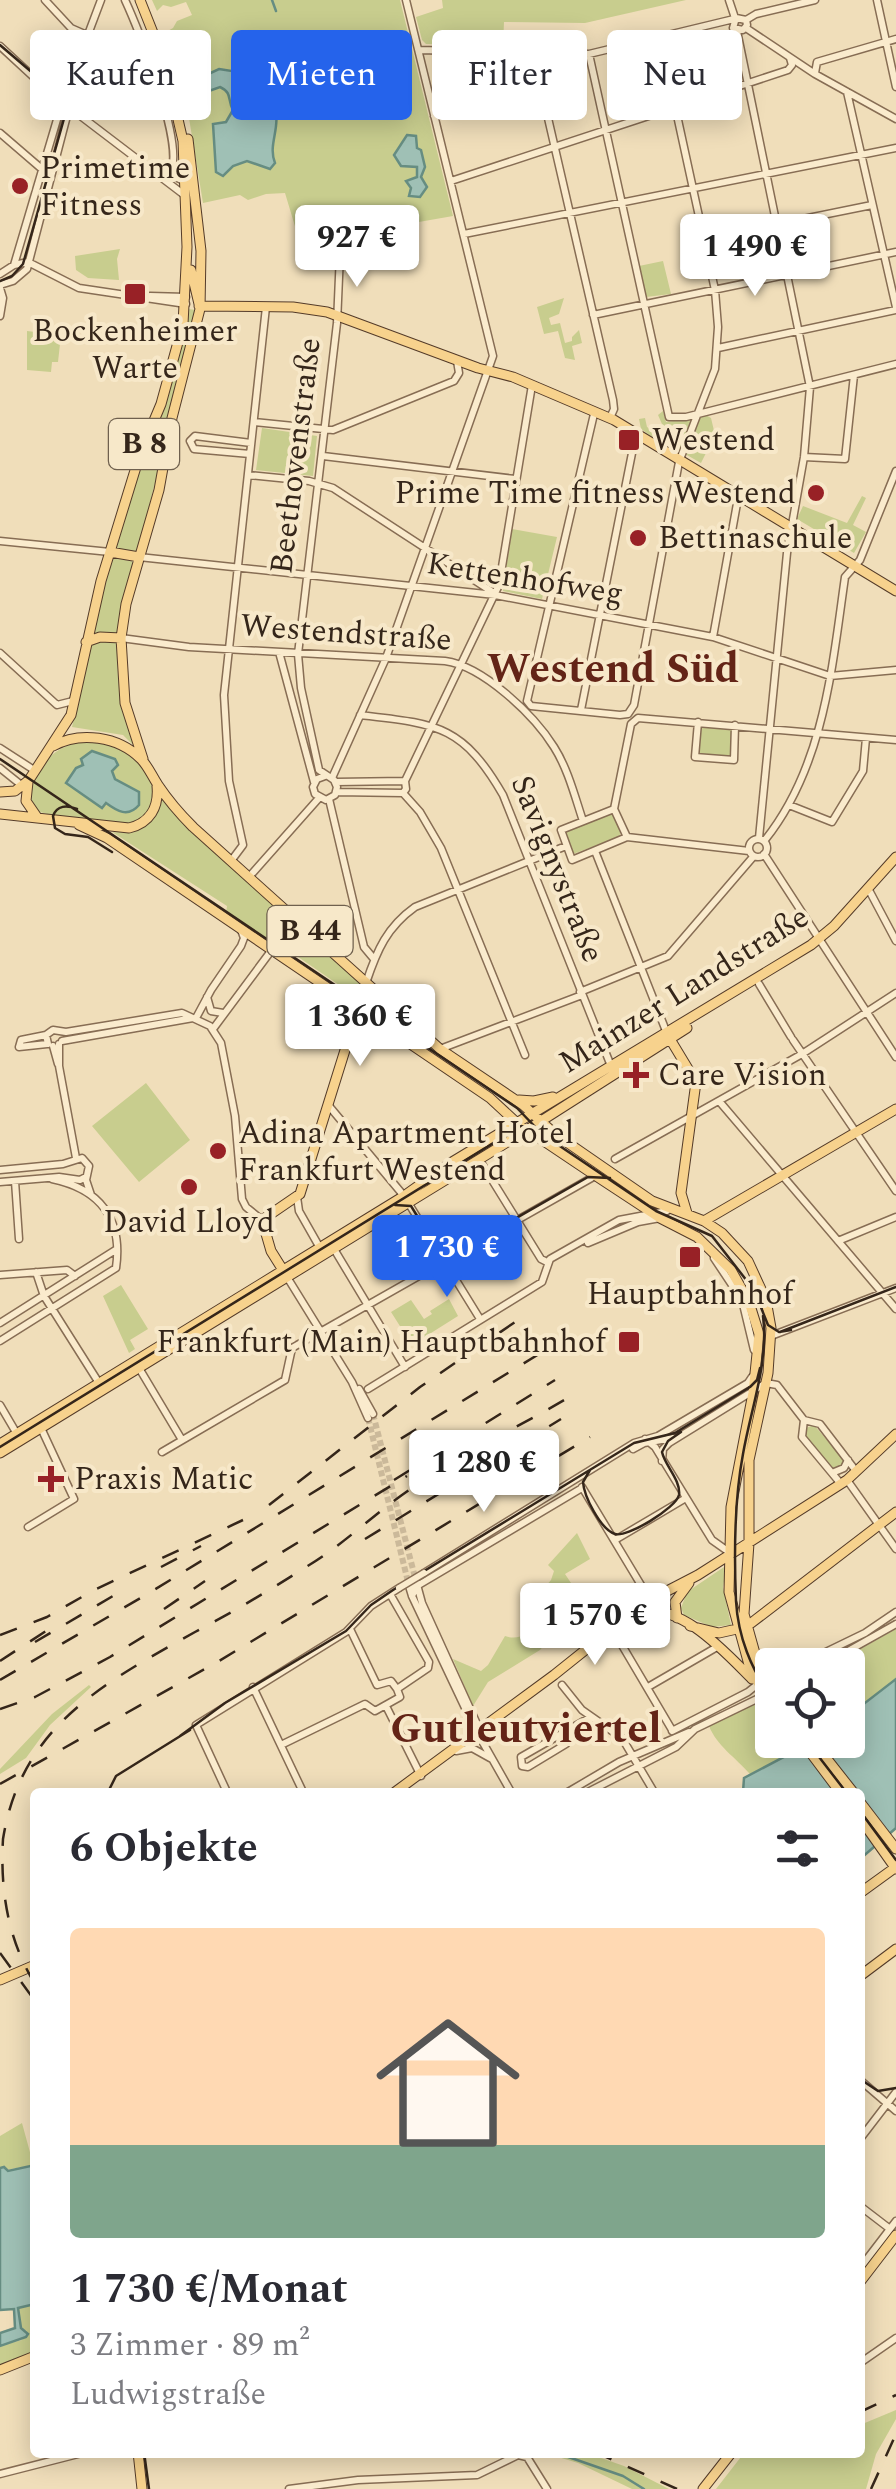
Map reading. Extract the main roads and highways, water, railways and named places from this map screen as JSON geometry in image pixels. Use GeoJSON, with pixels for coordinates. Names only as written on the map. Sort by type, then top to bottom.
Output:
{"type":"FeatureCollection","features":[{"type":"Feature","properties":{"kind":"main road","name":"B 8"},"geometry":{"type":"LineString","coordinates":[[142,0],[174,80],[192,172],[184,187],[201,250],[200,306],[126,604],[121,638],[125,703],[144,762],[157,784]]}},
{"type":"Feature","properties":{"kind":"main road","name":"B 8"},"geometry":{"type":"LineString","coordinates":[[27,783],[68,722],[110,552],[172,368],[186,301],[183,141],[176,102],[142,0]]}},
{"type":"Feature","properties":{"kind":"main road"},"geometry":{"type":"LineString","coordinates":[[187,248],[200,306]]}},
{"type":"Feature","properties":{"kind":"main road"},"geometry":{"type":"LineString","coordinates":[[186,301],[200,306],[310,308],[532,384],[610,418],[896,591]]}},
{"type":"Feature","properties":{"kind":"main road"},"geometry":{"type":"LineString","coordinates":[[145,440],[158,441],[165,452]]}},
{"type":"Feature","properties":{"kind":"main road"},"geometry":{"type":"LineString","coordinates":[[110,552],[139,557]]}},
{"type":"Feature","properties":{"kind":"main road","name":"Westendstraße"},"geometry":{"type":"LineString","coordinates":[[86,642],[100,637],[121,638]]}},
{"type":"Feature","properties":{"kind":"main road"},"geometry":{"type":"LineString","coordinates":[[53,746],[70,738],[98,738],[127,748],[144,762]]}},
{"type":"Feature","properties":{"kind":"main road"},"geometry":{"type":"LineString","coordinates":[[0,792],[27,783],[27,806],[39,819]]}},
{"type":"Feature","properties":{"kind":"main road"},"geometry":{"type":"LineString","coordinates":[[0,814],[79,824],[136,826],[154,810],[157,784]]}},
{"type":"Feature","properties":{"kind":"main road","name":"B 44"},"geometry":{"type":"LineString","coordinates":[[157,784],[193,828],[440,1049],[512,1098],[528,1121],[595,1176],[655,1211],[695,1218],[733,1242],[756,1273],[766,1300],[771,1336],[766,1383],[749,1460],[749,1543],[741,1628]]}},
{"type":"Feature","properties":{"kind":"main road","name":"B 44"},"geometry":{"type":"LineString","coordinates":[[79,824],[107,838],[357,1010],[528,1121],[702,1244],[731,1270],[756,1318],[758,1342],[726,1550],[729,1592],[755,1660]]}},
{"type":"Feature","properties":{"kind":"main road","name":"Mainzer Landstraße"},"geometry":{"type":"LineString","coordinates":[[285,1274],[496,1135],[528,1121],[821,941],[896,857]]}},
{"type":"Feature","properties":{"kind":"main road","name":"Mainzer Landstraße"},"geometry":{"type":"LineString","coordinates":[[0,1453],[19,1437],[137,1364],[334,1248],[403,1196],[480,1159],[576,1087],[759,984],[821,941],[896,866]]}},
{"type":"Feature","properties":{"kind":"main road"},"geometry":{"type":"LineString","coordinates":[[285,1274],[271,1250],[262,1220],[298,1197],[366,982]]}},
{"type":"Feature","properties":{"kind":"main road"},"geometry":{"type":"LineString","coordinates":[[342,999],[361,997]]}},
{"type":"Feature","properties":{"kind":"main road"},"geometry":{"type":"LineString","coordinates":[[668,1036],[695,1078],[680,1194],[695,1218],[702,1244]]}},
{"type":"Feature","properties":{"kind":"main road"},"geometry":{"type":"LineString","coordinates":[[512,1098],[540,1101],[576,1087]]}},
{"type":"Feature","properties":{"kind":"main road"},"geometry":{"type":"LineString","coordinates":[[490,1098],[500,1119],[496,1135]]}},
{"type":"Feature","properties":{"kind":"main road"},"geometry":{"type":"LineString","coordinates":[[695,1218],[781,1176],[896,1109]]}},
{"type":"Feature","properties":{"kind":"main road"},"geometry":{"type":"LineString","coordinates":[[634,1202],[638,1210],[634,1216]]}},
{"type":"Feature","properties":{"kind":"main road","name":"Mainzer Landstraße"},"geometry":{"type":"LineString","coordinates":[[0,1444],[41,1428],[101,1387]]}},
{"type":"Feature","properties":{"kind":"main road"},"geometry":{"type":"LineString","coordinates":[[678,1618],[677,1596],[726,1550],[749,1543],[844,1482],[896,1434]]}},
{"type":"Feature","properties":{"kind":"main road"},"geometry":{"type":"LineString","coordinates":[[690,1626],[712,1633],[741,1628],[896,1512]]}},
{"type":"Feature","properties":{"kind":"main road"},"geometry":{"type":"LineString","coordinates":[[749,1522],[756,1530],[769,1530]]}},
{"type":"Feature","properties":{"kind":"main road"},"geometry":{"type":"LineString","coordinates":[[726,1550],[741,1560],[745,1572]]}},
{"type":"Feature","properties":{"kind":"main road"},"geometry":{"type":"LineString","coordinates":[[403,1788],[650,1600],[698,1575]]}},
{"type":"Feature","properties":{"kind":"main road"},"geometry":{"type":"LineString","coordinates":[[630,1616],[660,1610],[678,1618],[755,1677]]}},
{"type":"Feature","properties":{"kind":"main road"},"geometry":{"type":"LineString","coordinates":[[814,1758],[837,1788]]}},
{"type":"Feature","properties":{"kind":"main road"},"geometry":{"type":"LineString","coordinates":[[826,1758],[850,1788]]}},
{"type":"Feature","properties":{"kind":"main road"},"geometry":{"type":"LineString","coordinates":[[865,1810],[892,1850],[896,1868],[865,1890]]}},
{"type":"Feature","properties":{"kind":"main road"},"geometry":{"type":"LineString","coordinates":[[865,1823],[892,1850]]}},
{"type":"Feature","properties":{"kind":"main road"},"geometry":{"type":"LineString","coordinates":[[865,1972],[896,1950]]}},
{"type":"Feature","properties":{"kind":"main road"},"geometry":{"type":"LineString","coordinates":[[0,1983],[30,1967]]}},
{"type":"Feature","properties":{"kind":"main road"},"geometry":{"type":"LineString","coordinates":[[865,2274],[893,2232]]}},
{"type":"Feature","properties":{"kind":"main road"},"geometry":{"type":"LineString","coordinates":[[865,2284],[896,2244]]}},
{"type":"Feature","properties":{"kind":"main road"},"geometry":{"type":"LineString","coordinates":[[0,2370],[30,2358]]}},
{"type":"Feature","properties":{"kind":"main road"},"geometry":{"type":"LineString","coordinates":[[139,2458],[142,2489]]}},
{"type":"Feature","properties":{"kind":"main road"},"geometry":{"type":"LineString","coordinates":[[703,2489],[727,2458]]}},
{"type":"Feature","properties":{"kind":"water"},"geometry":{"type":"Polygon","coordinates":[[[231,71],[231,104],[224,89],[211,90],[211,73],[231,71]]]}},
{"type":"Feature","properties":{"kind":"water"},"geometry":{"type":"Polygon","coordinates":[[[231,113],[231,120],[276,120],[275,163],[270,169],[247,161],[233,166],[223,176],[216,172],[213,124],[226,122],[231,113]]]}},
{"type":"Feature","properties":{"kind":"water"},"geometry":{"type":"Polygon","coordinates":[[[407,135],[416,136],[425,167],[421,177],[427,187],[420,197],[409,196],[411,188],[406,181],[417,177],[417,167],[401,166],[394,155],[407,135]]]}},
{"type":"Feature","properties":{"kind":"water"},"geometry":{"type":"Polygon","coordinates":[[[92,751],[115,759],[115,779],[139,792],[135,809],[122,812],[106,803],[102,808],[66,783],[76,768],[83,765],[81,759],[92,751]]]}},
{"type":"Feature","properties":{"kind":"water"},"geometry":{"type":"Polygon","coordinates":[[[896,1679],[896,1828],[865,1855],[865,1788],[743,1788],[744,1778],[782,1758],[865,1758],[865,1703],[896,1679]]]}},
{"type":"Feature","properties":{"kind":"water"},"geometry":{"type":"Polygon","coordinates":[[[30,2166],[30,2305],[18,2308],[26,2337],[0,2346],[0,2333],[15,2328],[14,2309],[0,2310],[0,2168],[8,2171],[30,2166]]]}},
{"type":"Feature","properties":{"kind":"waterway"},"geometry":{"type":"LineString","coordinates":[[272,0],[276,11]]}},
{"type":"Feature","properties":{"kind":"waterway"},"geometry":{"type":"LineString","coordinates":[[571,2458],[623,2476],[644,2489]]}},
{"type":"Feature","properties":{"kind":"tunnel"},"geometry":{"type":"LineString","coordinates":[[373,1414],[416,1581]]}},
{"type":"Feature","properties":{"kind":"tunnel"},"geometry":{"type":"LineString","coordinates":[[368,1418],[409,1586]]}},
{"type":"Feature","properties":{"kind":"tram line"},"geometry":{"type":"LineString","coordinates":[[0,45],[62,98],[67,108],[23,264],[12,276],[0,281]]}},
{"type":"Feature","properties":{"kind":"tram line"},"geometry":{"type":"LineString","coordinates":[[0,759],[517,1108],[542,1134],[656,1211],[712,1236],[754,1290],[768,1325],[779,1332],[791,1330]]}},
{"type":"Feature","properties":{"kind":"tram line"},"geometry":{"type":"LineString","coordinates":[[77,809],[57,810],[53,816],[55,828],[65,834],[88,837],[112,852]]}},
{"type":"Feature","properties":{"kind":"tram line"},"geometry":{"type":"LineString","coordinates":[[0,1447],[521,1126],[542,1131]]}},
{"type":"Feature","properties":{"kind":"tram line"},"geometry":{"type":"LineString","coordinates":[[395,1205],[411,1206],[438,1250],[450,1256],[588,1177],[610,1178]]}},
{"type":"Feature","properties":{"kind":"tram line"},"geometry":{"type":"LineString","coordinates":[[780,1332],[896,1287]]}},
{"type":"Feature","properties":{"kind":"tram line"},"geometry":{"type":"LineString","coordinates":[[755,1669],[737,1614],[735,1527],[743,1454],[761,1368],[763,1316]]}},
{"type":"Feature","properties":{"kind":"tram line"},"geometry":{"type":"LineString","coordinates":[[180,1736],[225,1703],[346,1631],[371,1605],[393,1590],[634,1443],[675,1433],[750,1387],[760,1368]]}},
{"type":"Feature","properties":{"kind":"tram line"},"geometry":{"type":"LineString","coordinates":[[590,1470],[584,1488],[609,1531],[621,1534],[640,1527],[661,1514],[679,1495],[678,1484],[662,1452],[668,1441],[681,1432]]}},
{"type":"Feature","properties":{"kind":"tram line"},"geometry":{"type":"LineString","coordinates":[[110,1788],[116,1776],[190,1730]]}},
{"type":"Feature","properties":{"kind":"tram line"},"geometry":{"type":"LineString","coordinates":[[820,1758],[843,1788]]}},
{"type":"Feature","properties":{"kind":"tram line"},"geometry":{"type":"LineString","coordinates":[[865,1818],[896,1860]]}},
{"type":"Feature","properties":{"kind":"tram line"},"geometry":{"type":"LineString","coordinates":[[865,2082],[878,2091],[896,2088]]}},
{"type":"Feature","properties":{"kind":"tram line"},"geometry":{"type":"LineString","coordinates":[[145,2458],[149,2489]]}},
{"type":"Feature","properties":{"kind":"railway"},"geometry":{"type":"LineString","coordinates":[[269,1505],[420,1387],[518,1320]]}},
{"type":"Feature","properties":{"kind":"railway"},"geometry":{"type":"LineString","coordinates":[[0,1680],[539,1354]]}},
{"type":"Feature","properties":{"kind":"railway"},"geometry":{"type":"LineString","coordinates":[[394,1480],[555,1380]]}},
{"type":"Feature","properties":{"kind":"railway"},"geometry":{"type":"LineString","coordinates":[[30,1975],[8,1914],[3,1839],[13,1800],[28,1766],[48,1737],[72,1712],[129,1670],[320,1558],[447,1465],[566,1399]]}},
{"type":"Feature","properties":{"kind":"railway"},"geometry":{"type":"LineString","coordinates":[[365,1539],[561,1419]]}},
{"type":"Feature","properties":{"kind":"railway"},"geometry":{"type":"LineString","coordinates":[[0,1784],[219,1661],[590,1437]]}},
{"type":"Feature","properties":{"kind":"railway"},"geometry":{"type":"LineString","coordinates":[[0,1709],[35,1697],[110,1657],[407,1476]]}},
{"type":"Feature","properties":{"kind":"railway"},"geometry":{"type":"LineString","coordinates":[[0,1635],[47,1617],[94,1590],[243,1520]]}},
{"type":"Feature","properties":{"kind":"railway"},"geometry":{"type":"LineString","coordinates":[[161,1567],[201,1546]]}},
{"type":"Feature","properties":{"kind":"railway"},"geometry":{"type":"LineString","coordinates":[[164,1609],[205,1581]]}},
{"type":"Feature","properties":{"kind":"railway"},"geometry":{"type":"LineString","coordinates":[[35,1642],[113,1596]]}},
{"type":"Feature","properties":{"kind":"railway"},"geometry":{"type":"LineString","coordinates":[[0,1661],[46,1631]]}},
{"type":"Feature","properties":{"kind":"railway"},"geometry":{"type":"LineString","coordinates":[[0,1953],[30,1994]]}},
{"type":"Feature","properties":{"kind":"railway"},"geometry":{"type":"LineString","coordinates":[[865,2410],[896,2395]]}},
{"type":"Feature","properties":{"kind":"railway"},"geometry":{"type":"LineString","coordinates":[[871,2489],[896,2434]]}},
{"type":"Feature","properties":{"kind":"railway"},"geometry":{"type":"LineString","coordinates":[[608,2458],[677,2489]]}},
{"type":"Feature","properties":{"kind":"place","name":"Primetime Fitness"},"geometry":{"type":"Point","coordinates":[20,186]}},
{"type":"Feature","properties":{"kind":"place","name":"Bockenheimer Warte"},"geometry":{"type":"Point","coordinates":[135,294]}},
{"type":"Feature","properties":{"kind":"place","name":"Westend"},"geometry":{"type":"Point","coordinates":[629,440]}},
{"type":"Feature","properties":{"kind":"place","name":"Prime Time fitness Westend"},"geometry":{"type":"Point","coordinates":[816,493]}},
{"type":"Feature","properties":{"kind":"place","name":"Bettinaschule"},"geometry":{"type":"Point","coordinates":[638,538]}},
{"type":"Feature","properties":{"kind":"place","name":"Care Vision"},"geometry":{"type":"Point","coordinates":[636,1075]}},
{"type":"Feature","properties":{"kind":"place","name":"Adina Apartment Hotel Frankfurt Westend"},"geometry":{"type":"Point","coordinates":[218,1151]}},
{"type":"Feature","properties":{"kind":"place","name":"David Lloyd"},"geometry":{"type":"Point","coordinates":[189,1187]}},
{"type":"Feature","properties":{"kind":"place","name":"Hauptbahnhof"},"geometry":{"type":"Point","coordinates":[690,1257]}},
{"type":"Feature","properties":{"kind":"place","name":"Frankfurt (Main) Hauptbahnhof"},"geometry":{"type":"Point","coordinates":[629,1342]}},
{"type":"Feature","properties":{"kind":"place","name":"Praxis Matic"},"geometry":{"type":"Point","coordinates":[51,1479]}},
{"type":"Feature","properties":{"kind":"district","name":"Westend Süd"},"geometry":{"type":"Point","coordinates":[613,669]}},
{"type":"Feature","properties":{"kind":"district","name":"Gutleutviertel"},"geometry":{"type":"Point","coordinates":[526,1729]}}]}
